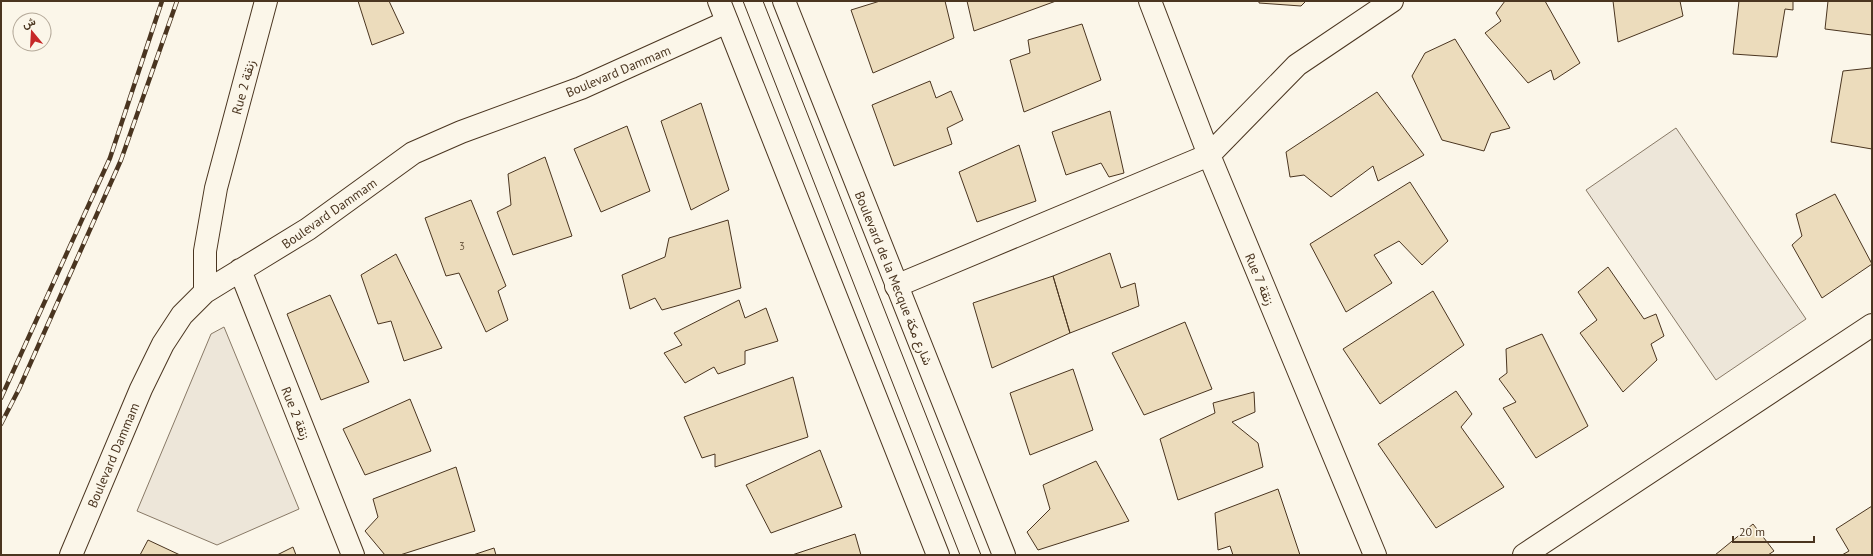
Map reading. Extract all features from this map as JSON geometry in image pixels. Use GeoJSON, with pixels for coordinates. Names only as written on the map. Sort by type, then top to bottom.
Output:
{"type":"FeatureCollection","features":[{"type":"Feature","properties":{"kind":"street","name":"Rue 2 زنقة"},"geometry":{"type":"LineString","coordinates":[[204,292],[205,251],[216,188],[266,1]]}},
{"type":"Feature","properties":{"kind":"street"},"geometry":{"type":"LineString","coordinates":[[719,1],[938,555]]}},
{"type":"Feature","properties":{"kind":"street","name":"Boulevard de la Mecque شارع مكة"},"geometry":{"type":"LineString","coordinates":[[784,1],[1004,555]]}},
{"type":"Feature","properties":{"kind":"street","name":"Rue 7 زنقة"},"geometry":{"type":"LineString","coordinates":[[1150,1],[1209,156],[1375,555]]}},
{"type":"Feature","properties":{"kind":"street"},"geometry":{"type":"LineString","coordinates":[[896,286],[1209,156],[1297,65],[1392,1]]}},
{"type":"Feature","properties":{"kind":"street","name":"Boulevard Dammam"},"geometry":{"type":"LineString","coordinates":[[71,555],[140,389],[163,344],[182,315],[204,292],[308,229],[413,153],[454,135],[581,88],[727,22]]}},
{"type":"Feature","properties":{"kind":"street","name":"Rue 2 زنقة"},"geometry":{"type":"LineString","coordinates":[[240,270],[353,555]]}},
{"type":"Feature","properties":{"kind":"street"},"geometry":{"type":"LineString","coordinates":[[1524,555],[1872,325]]}},
{"type":"Feature","properties":{"kind":"shaded area"},"geometry":{"type":"Polygon","coordinates":[[[1676,128],[1806,319],[1716,380],[1586,190],[1676,128]]]}},
{"type":"Feature","properties":{"kind":"shaded area"},"geometry":{"type":"Polygon","coordinates":[[[224,327],[299,509],[217,545],[137,511],[211,334],[224,327]]]}},
{"type":"Feature","properties":{"kind":"building"},"geometry":{"type":"Polygon","coordinates":[[[358,1],[389,1],[404,33],[372,45],[358,1]]]}},
{"type":"Feature","properties":{"kind":"building"},"geometry":{"type":"Polygon","coordinates":[[[880,1],[945,1],[954,38],[873,73],[851,10],[880,1]]]}},
{"type":"Feature","properties":{"kind":"building"},"geometry":{"type":"Polygon","coordinates":[[[967,1],[1056,1],[974,31],[967,1]]]}},
{"type":"Feature","properties":{"kind":"building"},"geometry":{"type":"Polygon","coordinates":[[[1259,1],[1306,1],[1301,6],[1259,3],[1259,1]]]}},
{"type":"Feature","properties":{"kind":"building"},"geometry":{"type":"Polygon","coordinates":[[[1505,1],[1545,1],[1580,63],[1554,80],[1551,70],[1528,83],[1485,33],[1501,21],[1496,13],[1505,1]]]}},
{"type":"Feature","properties":{"kind":"building"},"geometry":{"type":"Polygon","coordinates":[[[1613,1],[1680,1],[1683,16],[1618,42],[1613,1]]]}},
{"type":"Feature","properties":{"kind":"building"},"geometry":{"type":"Polygon","coordinates":[[[1739,1],[1793,1],[1793,10],[1785,9],[1777,57],[1733,54],[1739,1]]]}},
{"type":"Feature","properties":{"kind":"building"},"geometry":{"type":"Polygon","coordinates":[[[1828,1],[1872,1],[1872,35],[1825,29],[1828,1]]]}},
{"type":"Feature","properties":{"kind":"building"},"geometry":{"type":"Polygon","coordinates":[[[1082,24],[1101,80],[1024,112],[1010,60],[1030,53],[1028,40],[1082,24]]]}},
{"type":"Feature","properties":{"kind":"building"},"geometry":{"type":"Polygon","coordinates":[[[1455,39],[1510,128],[1491,133],[1484,151],[1442,140],[1412,76],[1425,53],[1455,39]]]}},
{"type":"Feature","properties":{"kind":"building"},"geometry":{"type":"Polygon","coordinates":[[[1872,66],[1872,149],[1831,142],[1843,71],[1871,68],[1872,66]]]}},
{"type":"Feature","properties":{"kind":"building"},"geometry":{"type":"Polygon","coordinates":[[[930,81],[936,98],[951,91],[963,120],[947,128],[952,144],[894,166],[872,105],[930,81]]]}},
{"type":"Feature","properties":{"kind":"building"},"geometry":{"type":"Polygon","coordinates":[[[1377,92],[1424,155],[1378,181],[1373,166],[1331,197],[1304,175],[1290,177],[1286,152],[1377,92]]]}},
{"type":"Feature","properties":{"kind":"building"},"geometry":{"type":"Polygon","coordinates":[[[701,103],[729,190],[691,210],[661,121],[701,103]]]}},
{"type":"Feature","properties":{"kind":"building"},"geometry":{"type":"Polygon","coordinates":[[[1110,111],[1124,173],[1109,177],[1101,163],[1066,175],[1052,132],[1110,111]]]}},
{"type":"Feature","properties":{"kind":"building"},"geometry":{"type":"Polygon","coordinates":[[[627,126],[650,191],[601,212],[574,149],[627,126]]]}},
{"type":"Feature","properties":{"kind":"building"},"geometry":{"type":"Polygon","coordinates":[[[1019,145],[1036,201],[977,222],[959,172],[1019,145]]]}},
{"type":"Feature","properties":{"kind":"building"},"geometry":{"type":"Polygon","coordinates":[[[545,157],[572,236],[513,255],[497,212],[511,205],[508,174],[545,157]]]}},
{"type":"Feature","properties":{"kind":"building"},"geometry":{"type":"Polygon","coordinates":[[[1410,182],[1448,241],[1422,265],[1399,241],[1374,255],[1392,283],[1346,312],[1310,244],[1410,182]]]}},
{"type":"Feature","properties":{"kind":"building"},"geometry":{"type":"Polygon","coordinates":[[[1835,194],[1872,264],[1822,298],[1792,245],[1802,236],[1796,214],[1835,194]]]}},
{"type":"Feature","properties":{"kind":"building"},"geometry":{"type":"Polygon","coordinates":[[[471,200],[506,286],[498,291],[508,320],[486,332],[459,273],[446,276],[425,218],[471,200]]]}},
{"type":"Feature","properties":{"kind":"building"},"geometry":{"type":"Polygon","coordinates":[[[728,220],[741,288],[662,310],[655,298],[630,309],[622,275],[665,257],[669,238],[728,220]]]}},
{"type":"Feature","properties":{"kind":"building"},"geometry":{"type":"Polygon","coordinates":[[[1110,253],[1121,288],[1135,283],[1139,306],[1070,333],[1053,276],[1110,253]]]}},
{"type":"Feature","properties":{"kind":"building"},"geometry":{"type":"Polygon","coordinates":[[[396,254],[442,348],[404,361],[391,321],[378,324],[361,275],[396,254]]]}},
{"type":"Feature","properties":{"kind":"building"},"geometry":{"type":"Polygon","coordinates":[[[1608,267],[1644,319],[1656,314],[1664,336],[1651,344],[1657,360],[1623,392],[1580,333],[1597,320],[1578,292],[1608,267]]]}},
{"type":"Feature","properties":{"kind":"building"},"geometry":{"type":"Polygon","coordinates":[[[1053,276],[1070,333],[992,368],[973,303],[1053,276]]]}},
{"type":"Feature","properties":{"kind":"building"},"geometry":{"type":"Polygon","coordinates":[[[1433,291],[1464,345],[1380,404],[1343,349],[1433,291]]]}},
{"type":"Feature","properties":{"kind":"building"},"geometry":{"type":"Polygon","coordinates":[[[330,295],[369,382],[321,400],[287,314],[330,295]]]}},
{"type":"Feature","properties":{"kind":"building"},"geometry":{"type":"Polygon","coordinates":[[[739,300],[745,318],[766,308],[778,341],[745,351],[745,364],[718,374],[714,367],[685,383],[664,353],[682,345],[674,333],[739,300]]]}},
{"type":"Feature","properties":{"kind":"building"},"geometry":{"type":"Polygon","coordinates":[[[1185,322],[1212,389],[1144,415],[1112,353],[1185,322]]]}},
{"type":"Feature","properties":{"kind":"building"},"geometry":{"type":"Polygon","coordinates":[[[1542,334],[1588,426],[1536,458],[1503,408],[1516,402],[1499,379],[1507,373],[1506,349],[1542,334]]]}},
{"type":"Feature","properties":{"kind":"building"},"geometry":{"type":"Polygon","coordinates":[[[1073,369],[1093,430],[1030,455],[1010,393],[1073,369]]]}},
{"type":"Feature","properties":{"kind":"building"},"geometry":{"type":"Polygon","coordinates":[[[793,377],[808,437],[715,467],[715,454],[702,458],[684,417],[793,377]]]}},
{"type":"Feature","properties":{"kind":"building"},"geometry":{"type":"Polygon","coordinates":[[[1456,391],[1472,414],[1461,427],[1504,487],[1436,528],[1378,444],[1456,391]]]}},
{"type":"Feature","properties":{"kind":"building"},"geometry":{"type":"Polygon","coordinates":[[[1254,392],[1255,412],[1232,422],[1258,443],[1263,467],[1178,500],[1160,439],[1215,413],[1213,403],[1254,392]]]}},
{"type":"Feature","properties":{"kind":"building"},"geometry":{"type":"Polygon","coordinates":[[[410,399],[431,451],[365,475],[343,429],[410,399]]]}},
{"type":"Feature","properties":{"kind":"building"},"geometry":{"type":"Polygon","coordinates":[[[820,450],[842,507],[771,533],[746,485],[820,450]]]}},
{"type":"Feature","properties":{"kind":"building"},"geometry":{"type":"Polygon","coordinates":[[[1096,461],[1129,521],[1038,550],[1027,532],[1050,509],[1043,485],[1096,461]]]}},
{"type":"Feature","properties":{"kind":"building"},"geometry":{"type":"Polygon","coordinates":[[[456,467],[475,531],[400,555],[385,555],[365,531],[378,517],[373,499],[456,467]]]}},
{"type":"Feature","properties":{"kind":"building"},"geometry":{"type":"Polygon","coordinates":[[[1278,489],[1300,555],[1233,555],[1230,546],[1218,550],[1215,513],[1278,489]]]}},
{"type":"Feature","properties":{"kind":"building"},"geometry":{"type":"Polygon","coordinates":[[[1872,506],[1872,555],[1842,555],[1849,551],[1836,529],[1872,506]]]}},
{"type":"Feature","properties":{"kind":"building"},"geometry":{"type":"Polygon","coordinates":[[[1753,524],[1774,551],[1768,555],[1715,555],[1753,524]]]}},
{"type":"Feature","properties":{"kind":"building"},"geometry":{"type":"Polygon","coordinates":[[[855,534],[861,555],[792,555],[855,534]]]}},
{"type":"Feature","properties":{"kind":"building"},"geometry":{"type":"Polygon","coordinates":[[[148,540],[180,555],[140,555],[148,540]]]}},
{"type":"Feature","properties":{"kind":"building"},"geometry":{"type":"Polygon","coordinates":[[[293,547],[296,555],[277,555],[293,547]]]}},
{"type":"Feature","properties":{"kind":"building"},"geometry":{"type":"Polygon","coordinates":[[[494,548],[496,555],[473,555],[494,548]]]}},
{"type":"Feature","properties":{"kind":"tram line"},"geometry":{"type":"LineString","coordinates":[[743,1],[960,555]]}},
{"type":"Feature","properties":{"kind":"tram line"},"geometry":{"type":"LineString","coordinates":[[763,1],[981,555]]}},
{"type":"Feature","properties":{"kind":"railway"},"geometry":{"type":"LineString","coordinates":[[1,398],[110,158],[162,1]]}},
{"type":"Feature","properties":{"kind":"railway"},"geometry":{"type":"LineString","coordinates":[[1,424],[19,389],[121,160],[177,1]]}}]}
